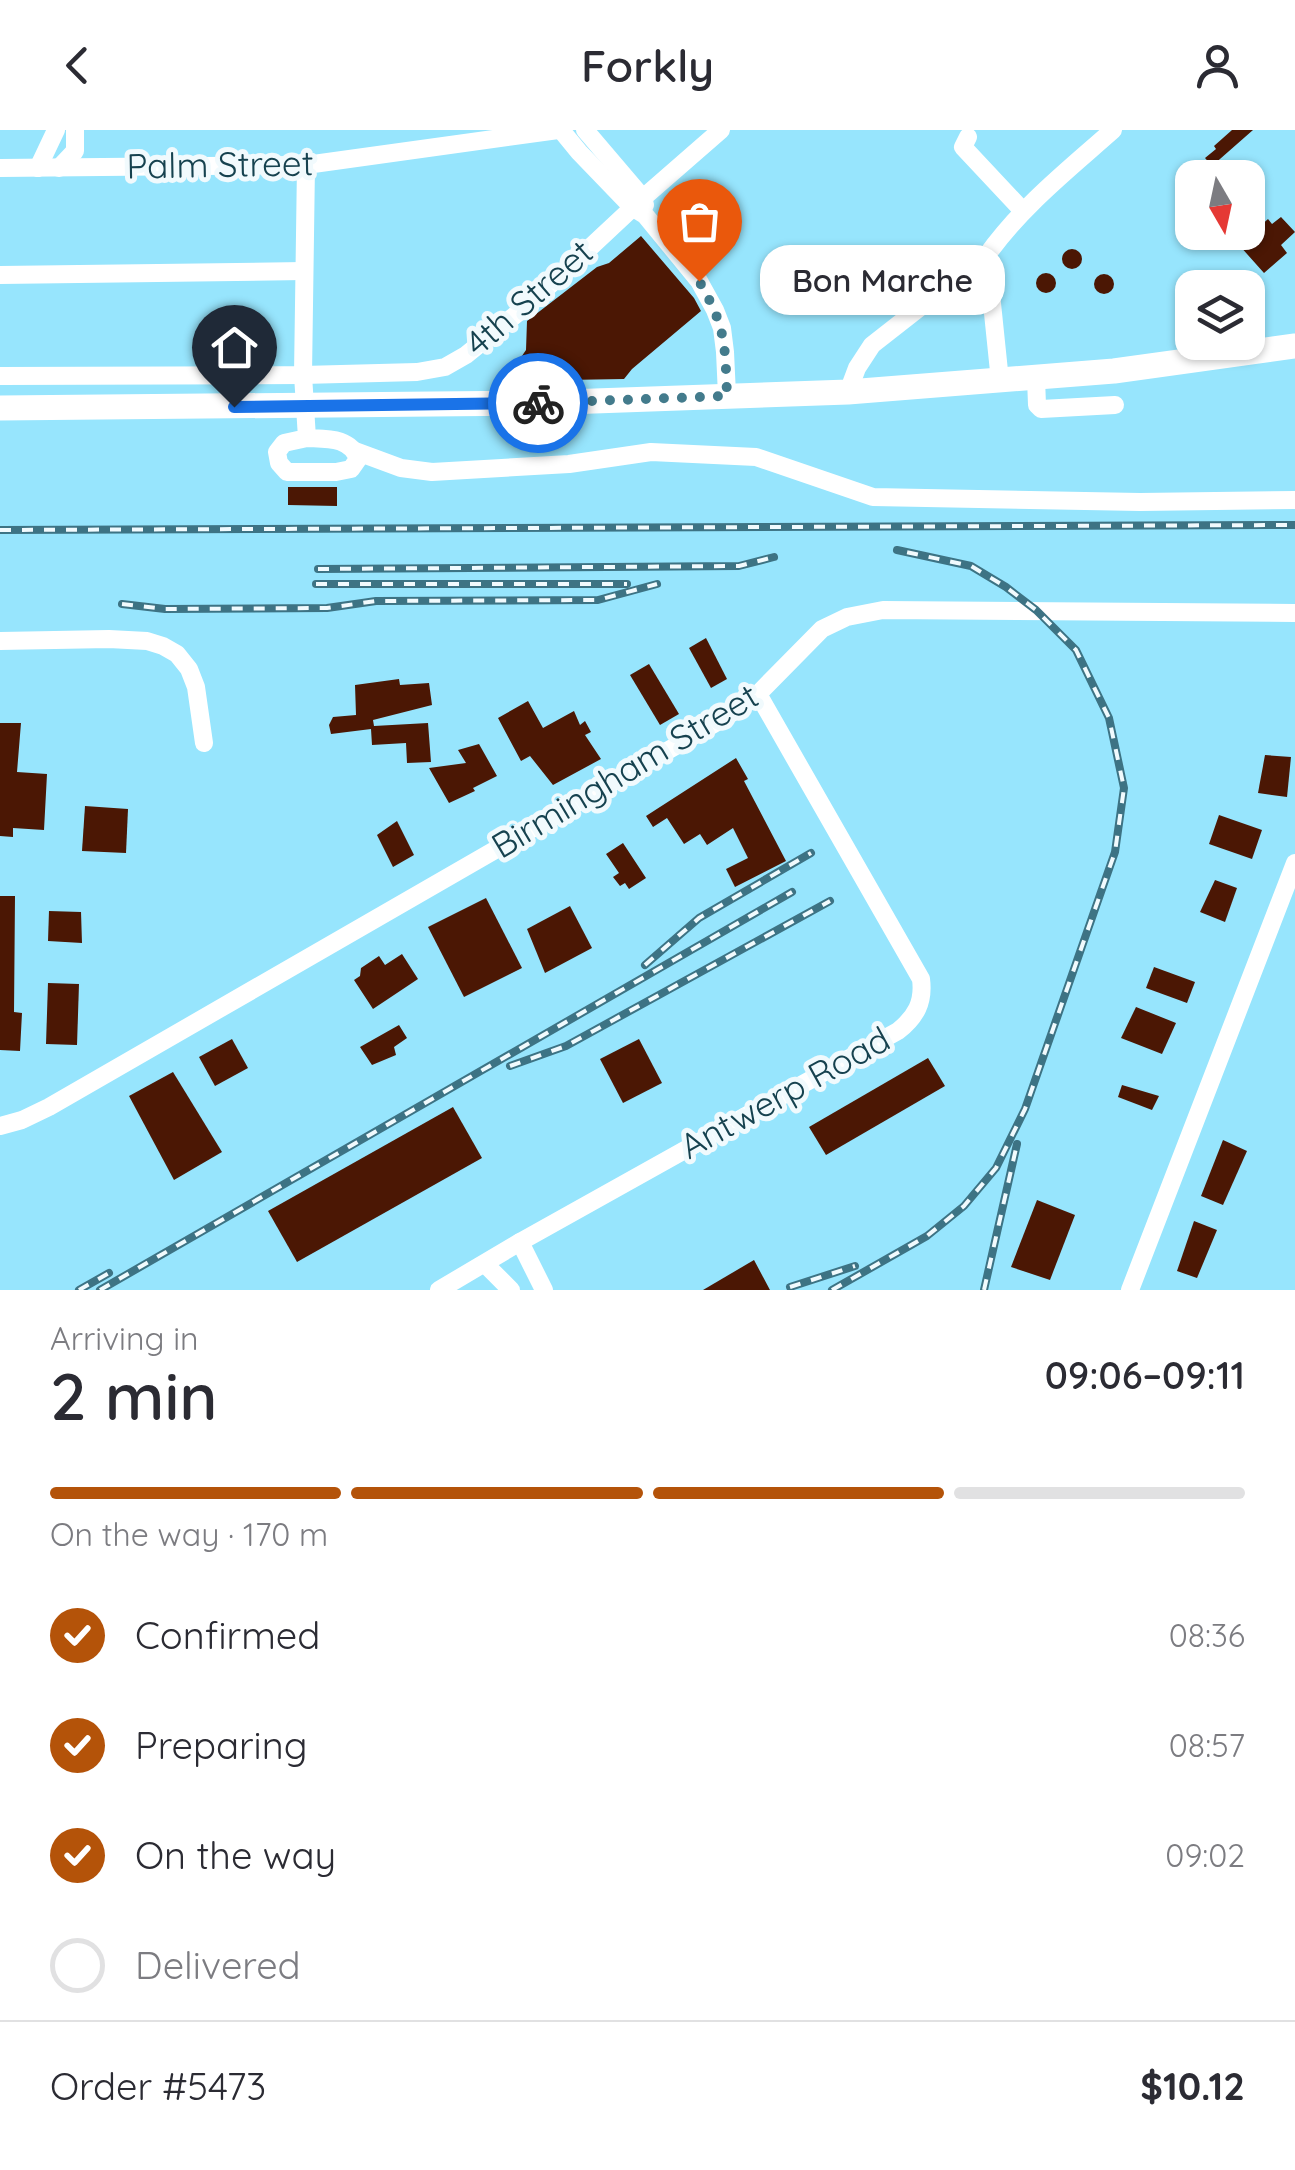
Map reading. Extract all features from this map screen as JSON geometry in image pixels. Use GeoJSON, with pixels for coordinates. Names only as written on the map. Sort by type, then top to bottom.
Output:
{"type":"FeatureCollection","features":[{"type":"Feature","properties":{"kind":"highway"},"geometry":{"type":"LineString","coordinates":[[0,408],[538,403],[848,392],[1114,372],[1295,346]]}},
{"type":"Feature","properties":{"kind":"street"},"geometry":{"type":"LineString","coordinates":[[38,168],[56,130]]}},
{"type":"Feature","properties":{"kind":"street"},"geometry":{"type":"LineString","coordinates":[[59,168],[76,151],[76,130]]}},
{"type":"Feature","properties":{"kind":"street"},"geometry":{"type":"LineString","coordinates":[[560,130],[640,207]]}},
{"type":"Feature","properties":{"kind":"street","name":"Palm Street"},"geometry":{"type":"LineString","coordinates":[[0,168],[306,165],[510,133],[560,130]]}},
{"type":"Feature","properties":{"kind":"street"},"geometry":{"type":"LineString","coordinates":[[582,130],[699,281],[715,310],[726,352],[727,396]]}},
{"type":"Feature","properties":{"kind":"street","name":"4th Street"},"geometry":{"type":"LineString","coordinates":[[0,376],[303,376],[418,372],[446,366],[466,355],[535,298],[721,130]]}},
{"type":"Feature","properties":{"kind":"street"},"geometry":{"type":"LineString","coordinates":[[848,392],[856,368],[872,345],[988,255],[1023,211],[1113,130]]}},
{"type":"Feature","properties":{"kind":"street"},"geometry":{"type":"LineString","coordinates":[[968,137],[963,147],[1023,211]]}},
{"type":"Feature","properties":{"kind":"street"},"geometry":{"type":"LineString","coordinates":[[76,151],[105,168]]}},
{"type":"Feature","properties":{"kind":"street"},"geometry":{"type":"LineString","coordinates":[[306,165],[303,376],[306,438]]}},
{"type":"Feature","properties":{"kind":"street"},"geometry":{"type":"LineString","coordinates":[[988,255],[1000,380]]}},
{"type":"Feature","properties":{"kind":"street"},"geometry":{"type":"LineString","coordinates":[[0,275],[304,270]]}},
{"type":"Feature","properties":{"kind":"street"},"geometry":{"type":"LineString","coordinates":[[1036,378],[1037,405],[1041,409],[1115,405]]}},
{"type":"Feature","properties":{"kind":"street"},"geometry":{"type":"LineString","coordinates":[[355,451],[358,459],[351,469],[336,472],[287,472],[278,463],[277,452],[284,444],[306,438],[345,442],[355,451],[401,468],[432,472],[569,464],[651,452],[756,458],[873,497],[1140,502],[1295,500]]}},
{"type":"Feature","properties":{"kind":"street","name":"Birmingham Street"},"geometry":{"type":"LineString","coordinates":[[0,1126],[49,1107],[726,717],[758,694],[822,629],[848,617],[883,610],[1295,613]]}},
{"type":"Feature","properties":{"kind":"street"},"geometry":{"type":"LineString","coordinates":[[0,641],[110,639],[163,646],[177,654],[189,669],[196,687],[204,742]]}},
{"type":"Feature","properties":{"kind":"street","name":"Antwerp Road"},"geometry":{"type":"LineString","coordinates":[[440,1290],[898,1030],[912,1019],[919,1006],[923,993],[921,979],[758,694]]}},
{"type":"Feature","properties":{"kind":"street"},"geometry":{"type":"LineString","coordinates":[[1130,1290],[1295,863]]}},
{"type":"Feature","properties":{"kind":"street"},"geometry":{"type":"LineString","coordinates":[[520,1242],[544,1290]]}},
{"type":"Feature","properties":{"kind":"street"},"geometry":{"type":"LineString","coordinates":[[485,1264],[511,1290]]}},
{"type":"Feature","properties":{"kind":"building"},"geometry":{"type":"Polygon","coordinates":[[[1232,130],[1253,130],[1219,160],[1207,160],[1216,149],[1214,146],[1232,130]]]}},
{"type":"Feature","properties":{"kind":"building"},"geometry":{"type":"Polygon","coordinates":[[[1281,217],[1295,232],[1281,245],[1287,253],[1265,272],[1243,250],[1265,250],[1265,222],[1268,219],[1272,224],[1281,217]]]}},
{"type":"Feature","properties":{"kind":"building"},"geometry":{"type":"Polygon","coordinates":[[[641,236],[701,311],[624,379],[505,381],[526,350],[527,321],[641,236]]]}},
{"type":"Feature","properties":{"kind":"building"},"geometry":{"type":"Polygon","coordinates":[[[1072,249],[1082,259],[1072,269],[1062,259],[1072,249]]]}},
{"type":"Feature","properties":{"kind":"building"},"geometry":{"type":"Polygon","coordinates":[[[1046,273],[1056,283],[1046,293],[1036,283],[1046,273]]]}},
{"type":"Feature","properties":{"kind":"building"},"geometry":{"type":"Polygon","coordinates":[[[1104,274],[1114,284],[1104,294],[1094,284],[1104,274]]]}},
{"type":"Feature","properties":{"kind":"building"},"geometry":{"type":"Polygon","coordinates":[[[288,487],[337,487],[337,506],[288,505],[288,487]]]}},
{"type":"Feature","properties":{"kind":"building"},"geometry":{"type":"Polygon","coordinates":[[[706,638],[727,679],[711,688],[689,648],[706,638]]]}},
{"type":"Feature","properties":{"kind":"building"},"geometry":{"type":"Polygon","coordinates":[[[649,664],[679,714],[660,725],[630,675],[649,664]]]}},
{"type":"Feature","properties":{"kind":"building"},"geometry":{"type":"Polygon","coordinates":[[[399,679],[400,685],[429,683],[432,705],[373,720],[374,726],[428,723],[431,762],[407,763],[406,743],[372,745],[371,729],[331,734],[329,725],[333,717],[356,715],[355,685],[399,679]]]}},
{"type":"Feature","properties":{"kind":"building"},"geometry":{"type":"Polygon","coordinates":[[[528,701],[543,728],[574,711],[580,725],[585,721],[591,732],[585,735],[601,759],[553,785],[530,756],[521,761],[498,718],[528,701]]]}},
{"type":"Feature","properties":{"kind":"building"},"geometry":{"type":"Polygon","coordinates":[[[0,723],[21,723],[17,772],[47,774],[44,830],[13,828],[13,837],[0,836],[0,723]]]}},
{"type":"Feature","properties":{"kind":"building"},"geometry":{"type":"Polygon","coordinates":[[[479,744],[497,776],[449,803],[429,768],[466,763],[458,750],[479,744]]]}},
{"type":"Feature","properties":{"kind":"building"},"geometry":{"type":"Polygon","coordinates":[[[1265,755],[1291,757],[1287,797],[1258,793],[1265,755]]]}},
{"type":"Feature","properties":{"kind":"building"},"geometry":{"type":"Polygon","coordinates":[[[736,758],[786,861],[735,887],[726,869],[748,858],[733,828],[707,845],[700,834],[684,844],[667,818],[653,827],[646,816],[736,758]]]}},
{"type":"Feature","properties":{"kind":"building"},"geometry":{"type":"Polygon","coordinates":[[[85,806],[128,809],[126,853],[82,851],[85,806]]]}},
{"type":"Feature","properties":{"kind":"building"},"geometry":{"type":"Polygon","coordinates":[[[1219,815],[1262,830],[1252,859],[1209,844],[1219,815]]]}},
{"type":"Feature","properties":{"kind":"building"},"geometry":{"type":"Polygon","coordinates":[[[397,821],[414,855],[393,867],[377,835],[397,821]]]}},
{"type":"Feature","properties":{"kind":"building"},"geometry":{"type":"Polygon","coordinates":[[[623,843],[646,878],[629,889],[613,877],[619,873],[606,854],[623,843]]]}},
{"type":"Feature","properties":{"kind":"building"},"geometry":{"type":"Polygon","coordinates":[[[1215,880],[1237,888],[1225,922],[1200,912],[1215,880]]]}},
{"type":"Feature","properties":{"kind":"building"},"geometry":{"type":"Polygon","coordinates":[[[0,896],[15,896],[14,1012],[22,1013],[20,1051],[0,1050],[0,896]]]}},
{"type":"Feature","properties":{"kind":"building"},"geometry":{"type":"Polygon","coordinates":[[[486,898],[522,968],[464,997],[428,927],[486,898]]]}},
{"type":"Feature","properties":{"kind":"building"},"geometry":{"type":"Polygon","coordinates":[[[570,906],[592,948],[545,973],[527,929],[570,906]]]}},
{"type":"Feature","properties":{"kind":"building"},"geometry":{"type":"Polygon","coordinates":[[[49,911],[81,912],[82,943],[48,941],[49,911]]]}},
{"type":"Feature","properties":{"kind":"building"},"geometry":{"type":"Polygon","coordinates":[[[402,954],[418,979],[373,1009],[354,980],[360,976],[361,968],[379,956],[385,965],[402,954]]]}},
{"type":"Feature","properties":{"kind":"building"},"geometry":{"type":"Polygon","coordinates":[[[1154,967],[1195,982],[1187,1003],[1146,988],[1154,967]]]}},
{"type":"Feature","properties":{"kind":"building"},"geometry":{"type":"Polygon","coordinates":[[[48,983],[79,984],[77,1045],[46,1044],[48,983]]]}},
{"type":"Feature","properties":{"kind":"building"},"geometry":{"type":"Polygon","coordinates":[[[1136,1007],[1176,1023],[1162,1054],[1121,1038],[1136,1007]]]}},
{"type":"Feature","properties":{"kind":"building"},"geometry":{"type":"Polygon","coordinates":[[[399,1025],[407,1038],[394,1047],[396,1055],[372,1065],[360,1047],[399,1025]]]}},
{"type":"Feature","properties":{"kind":"building"},"geometry":{"type":"Polygon","coordinates":[[[232,1039],[248,1068],[215,1086],[199,1057],[232,1039]]]}},
{"type":"Feature","properties":{"kind":"building"},"geometry":{"type":"Polygon","coordinates":[[[639,1039],[662,1083],[623,1103],[600,1059],[639,1039]]]}},
{"type":"Feature","properties":{"kind":"building"},"geometry":{"type":"Polygon","coordinates":[[[928,1058],[945,1086],[826,1155],[809,1127],[928,1058]]]}},
{"type":"Feature","properties":{"kind":"building"},"geometry":{"type":"Polygon","coordinates":[[[173,1072],[222,1152],[174,1180],[129,1096],[173,1072]]]}},
{"type":"Feature","properties":{"kind":"building"},"geometry":{"type":"Polygon","coordinates":[[[1122,1085],[1159,1096],[1152,1110],[1118,1097],[1122,1085]]]}},
{"type":"Feature","properties":{"kind":"building"},"geometry":{"type":"Polygon","coordinates":[[[453,1107],[482,1158],[297,1262],[268,1211],[453,1107]]]}},
{"type":"Feature","properties":{"kind":"building"},"geometry":{"type":"Polygon","coordinates":[[[1223,1140],[1247,1151],[1223,1205],[1201,1196],[1223,1140]]]}},
{"type":"Feature","properties":{"kind":"building"},"geometry":{"type":"Polygon","coordinates":[[[1037,1200],[1075,1215],[1050,1280],[1011,1267],[1037,1200]]]}},
{"type":"Feature","properties":{"kind":"building"},"geometry":{"type":"Polygon","coordinates":[[[1194,1221],[1217,1230],[1197,1278],[1177,1271],[1194,1221]]]}},
{"type":"Feature","properties":{"kind":"building"},"geometry":{"type":"Polygon","coordinates":[[[754,1260],[770,1290],[703,1290],[754,1260]]]}},
{"type":"Feature","properties":{"kind":"railway"},"geometry":{"type":"LineString","coordinates":[[0,530],[1295,525]]}},
{"type":"Feature","properties":{"kind":"railway"},"geometry":{"type":"LineString","coordinates":[[832,1290],[927,1236],[964,1206],[996,1168],[1025,1109],[1115,852],[1124,788],[1109,718],[1076,650],[1036,610],[971,566],[897,550]]}},
{"type":"Feature","properties":{"kind":"railway"},"geometry":{"type":"LineString","coordinates":[[318,569],[739,566],[774,557]]}},
{"type":"Feature","properties":{"kind":"railway"},"geometry":{"type":"LineString","coordinates":[[316,584],[627,584]]}},
{"type":"Feature","properties":{"kind":"railway"},"geometry":{"type":"LineString","coordinates":[[122,604],[165,609],[327,608],[376,601],[598,600],[657,584]]}},
{"type":"Feature","properties":{"kind":"railway"},"geometry":{"type":"LineString","coordinates":[[645,965],[699,918],[811,853]]}},
{"type":"Feature","properties":{"kind":"railway"},"geometry":{"type":"LineString","coordinates":[[100,1290],[792,892]]}},
{"type":"Feature","properties":{"kind":"railway"},"geometry":{"type":"LineString","coordinates":[[510,1066],[566,1046],[830,901]]}},
{"type":"Feature","properties":{"kind":"railway"},"geometry":{"type":"LineString","coordinates":[[984,1290],[1017,1144]]}},
{"type":"Feature","properties":{"kind":"railway"},"geometry":{"type":"LineString","coordinates":[[790,1287],[855,1266]]}},
{"type":"Feature","properties":{"kind":"railway"},"geometry":{"type":"LineString","coordinates":[[79,1290],[109,1273]]}},
{"type":"Feature","properties":{"kind":"way so far"},"geometry":{"type":"LineString","coordinates":[[538,403],[727,396],[722,328],[699,281]]}},
{"type":"Feature","properties":{"kind":"place","name":"Bon Marche"},"geometry":{"type":"Point","coordinates":[699,281]}},
{"type":"Feature","properties":{"kind":"route"},"geometry":{"type":"LineString","coordinates":[[234,407],[538,403]]}}]}
